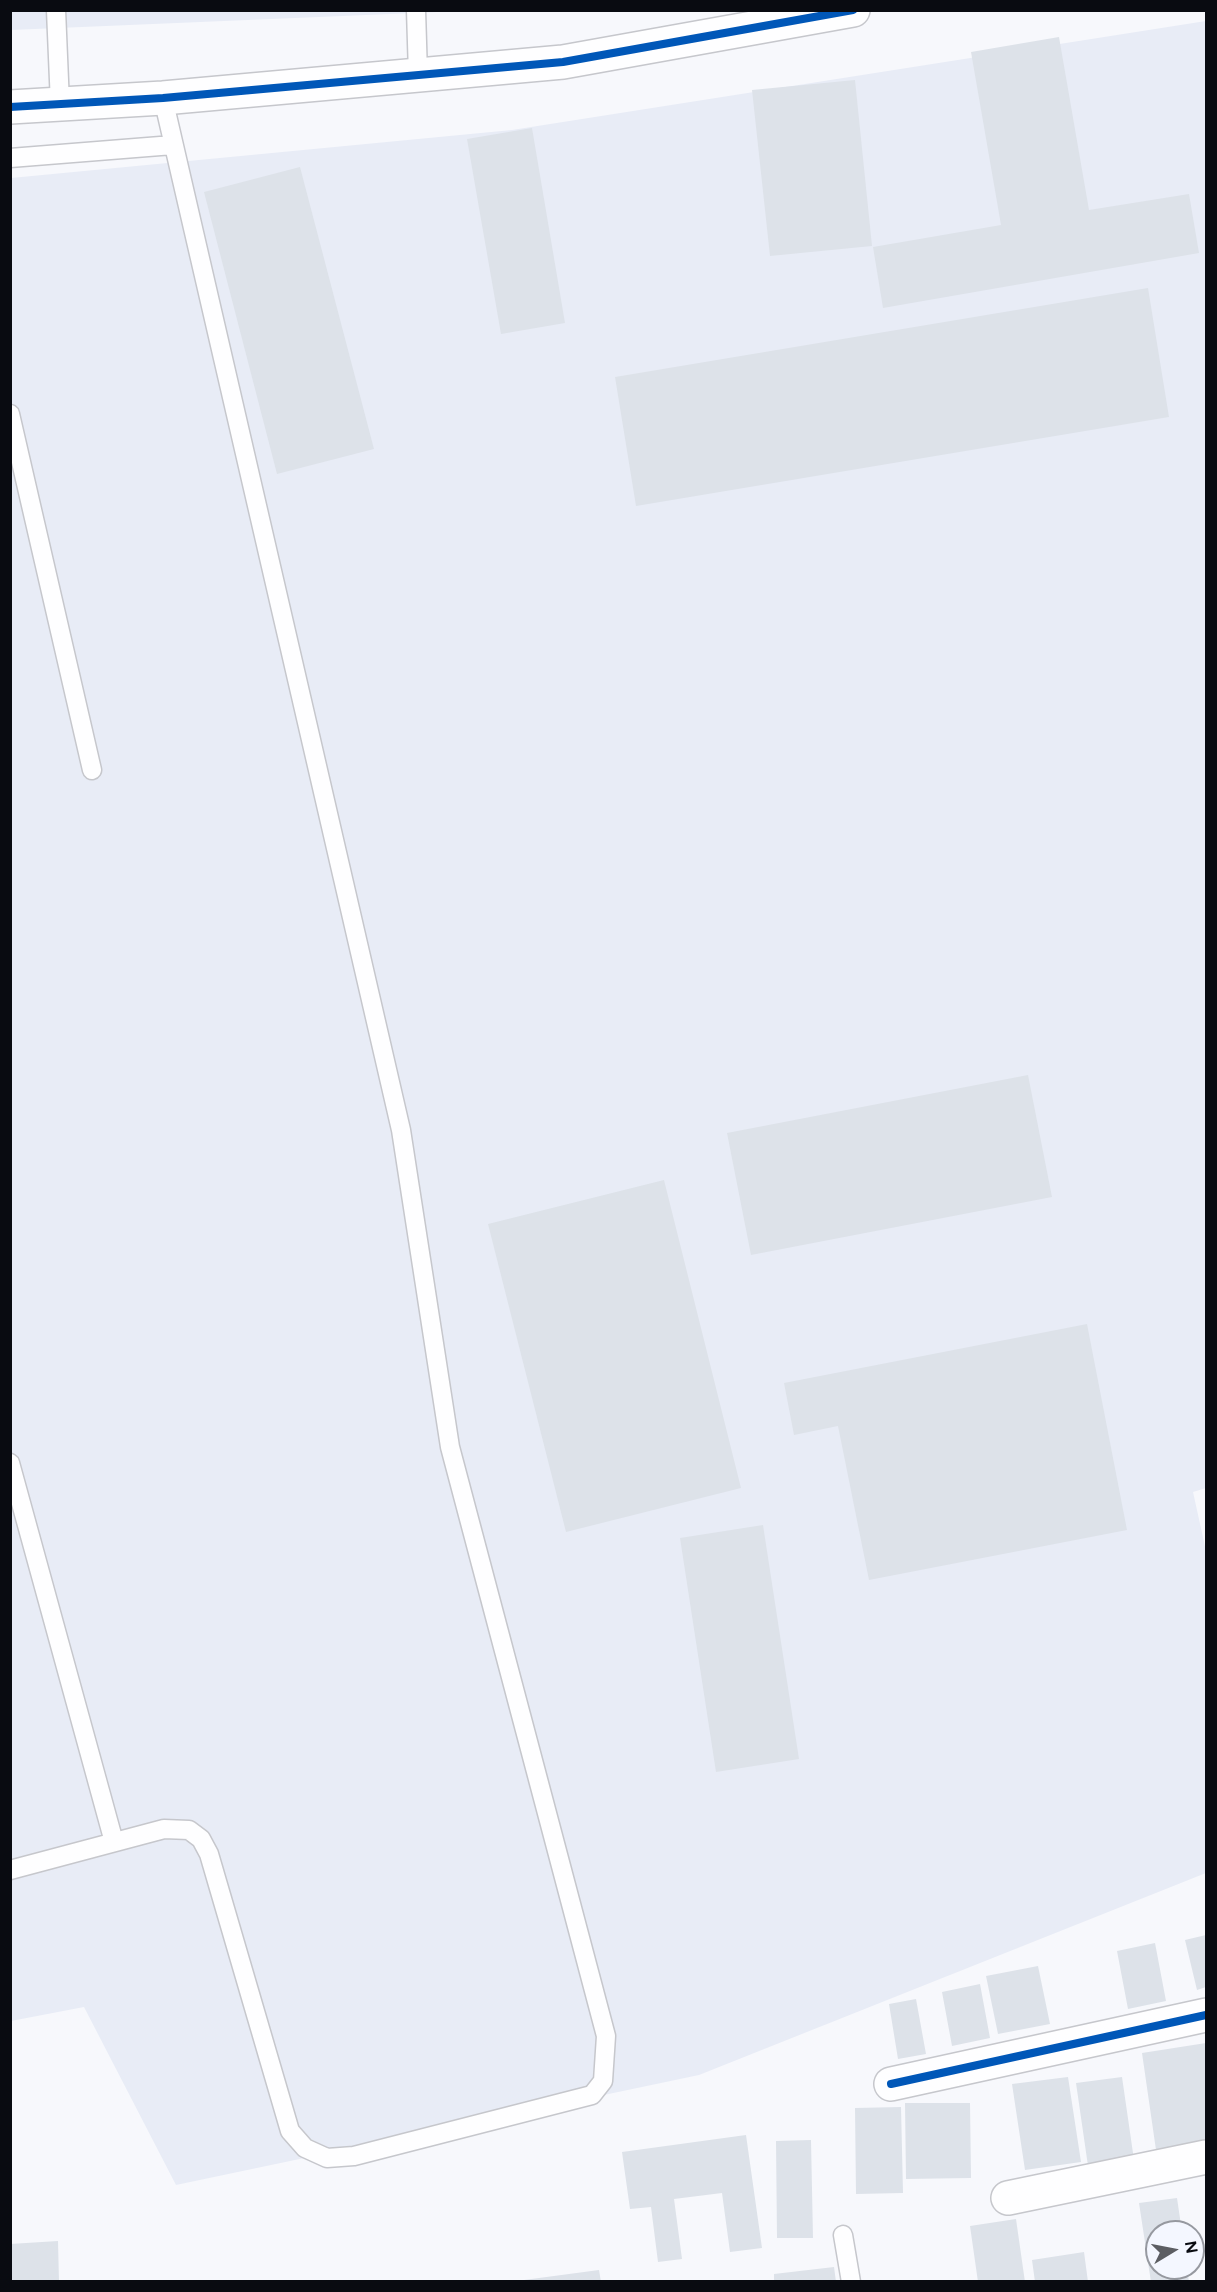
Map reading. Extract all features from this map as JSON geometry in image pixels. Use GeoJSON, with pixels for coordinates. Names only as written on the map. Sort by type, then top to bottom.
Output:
{"type":"FeatureCollection","features":[{"type":"Feature","properties":{"kind":"street"},"geometry":{"type":"LineString","coordinates":[[10,107],[163,98],[563,62],[853,10]]}},
{"type":"Feature","properties":{"kind":"street"},"geometry":{"type":"LineString","coordinates":[[891,2084],[1206,2015]]}},
{"type":"Feature","properties":{"kind":"street"},"geometry":{"type":"LineString","coordinates":[[1008,2199],[1206,2157]]}},
{"type":"Feature","properties":{"kind":"lane"},"geometry":{"type":"LineString","coordinates":[[56,10],[60,104]]}},
{"type":"Feature","properties":{"kind":"lane"},"geometry":{"type":"LineString","coordinates":[[416,10],[418,75]]}},
{"type":"Feature","properties":{"kind":"lane"},"geometry":{"type":"LineString","coordinates":[[10,1870],[164,1829],[189,1830],[201,1839],[209,1854],[290,2132],[304,2148],[327,2158],[354,2156],[591,2095],[603,2082],[606,2036],[450,1447],[401,1130],[163,98]]}},
{"type":"Feature","properties":{"kind":"lane"},"geometry":{"type":"LineString","coordinates":[[10,158],[173,144]]}},
{"type":"Feature","properties":{"kind":"lane"},"geometry":{"type":"LineString","coordinates":[[10,414],[92,770]]}},
{"type":"Feature","properties":{"kind":"lane"},"geometry":{"type":"LineString","coordinates":[[10,1463],[114,1842]]}},
{"type":"Feature","properties":{"kind":"lane"},"geometry":{"type":"LineString","coordinates":[[843,2235],[851,2282]]}},
{"type":"Feature","properties":{"kind":"shaded area"},"geometry":{"type":"Polygon","coordinates":[[[461,10],[11,30],[10,11],[461,10]]]}},
{"type":"Feature","properties":{"kind":"shaded area"},"geometry":{"type":"Polygon","coordinates":[[[1206,21],[1206,1488],[1193,1492],[1206,1551],[1206,1873],[699,2075],[176,2185],[84,2007],[11,2021],[11,178],[512,130],[1206,21]]]}},
{"type":"Feature","properties":{"kind":"building"},"geometry":{"type":"Polygon","coordinates":[[[1059,37],[1089,210],[1189,194],[1199,253],[883,308],[873,247],[1001,225],[971,52],[1059,37]]]}},
{"type":"Feature","properties":{"kind":"building"},"geometry":{"type":"Polygon","coordinates":[[[855,80],[872,246],[770,256],[752,90],[855,80]]]}},
{"type":"Feature","properties":{"kind":"building"},"geometry":{"type":"Polygon","coordinates":[[[532,128],[565,323],[501,334],[467,139],[532,128]]]}},
{"type":"Feature","properties":{"kind":"building"},"geometry":{"type":"Polygon","coordinates":[[[300,167],[374,449],[277,474],[204,192],[300,167]]]}},
{"type":"Feature","properties":{"kind":"building"},"geometry":{"type":"Polygon","coordinates":[[[1148,288],[1169,417],[636,506],[615,377],[1148,288]]]}},
{"type":"Feature","properties":{"kind":"building"},"geometry":{"type":"Polygon","coordinates":[[[1028,1075],[1052,1197],[751,1255],[727,1133],[1028,1075]]]}},
{"type":"Feature","properties":{"kind":"building"},"geometry":{"type":"Polygon","coordinates":[[[664,1180],[741,1488],[566,1532],[488,1224],[664,1180]]]}},
{"type":"Feature","properties":{"kind":"building"},"geometry":{"type":"Polygon","coordinates":[[[1087,1324],[1127,1530],[869,1580],[838,1426],[794,1435],[784,1383],[1087,1324]]]}},
{"type":"Feature","properties":{"kind":"building"},"geometry":{"type":"Polygon","coordinates":[[[763,1525],[799,1759],[716,1772],[680,1538],[763,1525]]]}},
{"type":"Feature","properties":{"kind":"building"},"geometry":{"type":"Polygon","coordinates":[[[1206,1935],[1206,1987],[1197,1990],[1185,1940],[1206,1935]]]}},
{"type":"Feature","properties":{"kind":"building"},"geometry":{"type":"Polygon","coordinates":[[[1155,1943],[1166,2001],[1128,2009],[1117,1951],[1155,1943]]]}},
{"type":"Feature","properties":{"kind":"building"},"geometry":{"type":"Polygon","coordinates":[[[1038,1966],[1050,2024],[998,2034],[986,1976],[1038,1966]]]}},
{"type":"Feature","properties":{"kind":"building"},"geometry":{"type":"Polygon","coordinates":[[[980,1984],[990,2038],[952,2046],[942,1992],[980,1984]]]}},
{"type":"Feature","properties":{"kind":"building"},"geometry":{"type":"Polygon","coordinates":[[[916,1999],[926,2054],[898,2059],[889,2004],[916,1999]]]}},
{"type":"Feature","properties":{"kind":"building"},"geometry":{"type":"Polygon","coordinates":[[[1206,2043],[1206,2143],[1156,2150],[1142,2053],[1206,2043]]]}},
{"type":"Feature","properties":{"kind":"building"},"geometry":{"type":"Polygon","coordinates":[[[1068,2077],[1081,2162],[1025,2170],[1012,2084],[1068,2077]]]}},
{"type":"Feature","properties":{"kind":"building"},"geometry":{"type":"Polygon","coordinates":[[[1122,2077],[1134,2160],[1088,2166],[1076,2083],[1122,2077]]]}},
{"type":"Feature","properties":{"kind":"building"},"geometry":{"type":"Polygon","coordinates":[[[905,2103],[970,2103],[971,2178],[906,2179],[905,2103]]]}},
{"type":"Feature","properties":{"kind":"building"},"geometry":{"type":"Polygon","coordinates":[[[901,2107],[903,2193],[856,2194],[855,2108],[901,2107]]]}},
{"type":"Feature","properties":{"kind":"building"},"geometry":{"type":"Polygon","coordinates":[[[746,2135],[762,2248],[730,2252],[722,2193],[674,2199],[682,2259],[658,2262],[651,2207],[630,2209],[622,2152],[746,2135]]]}},
{"type":"Feature","properties":{"kind":"building"},"geometry":{"type":"Polygon","coordinates":[[[811,2140],[813,2238],[777,2238],[776,2141],[811,2140]]]}},
{"type":"Feature","properties":{"kind":"building"},"geometry":{"type":"Polygon","coordinates":[[[1177,2198],[1180,2220],[1145,2220],[1145,2242],[1139,2203],[1177,2198]]]}},
{"type":"Feature","properties":{"kind":"building"},"geometry":{"type":"Polygon","coordinates":[[[1016,2219],[1025,2282],[978,2282],[970,2226],[1016,2219]]]}},
{"type":"Feature","properties":{"kind":"building"},"geometry":{"type":"Polygon","coordinates":[[[58,2241],[59,2282],[10,2282],[10,2244],[58,2241]]]}},
{"type":"Feature","properties":{"kind":"building"},"geometry":{"type":"Polygon","coordinates":[[[1084,2252],[1088,2282],[1035,2282],[1032,2260],[1084,2252]]]}},
{"type":"Feature","properties":{"kind":"building"},"geometry":{"type":"Polygon","coordinates":[[[834,2267],[836,2282],[774,2282],[774,2274],[834,2267]]]}},
{"type":"Feature","properties":{"kind":"building"},"geometry":{"type":"Polygon","coordinates":[[[599,2270],[601,2282],[525,2282],[524,2280],[599,2270]]]}},
{"type":"Feature","properties":{"kind":"building"},"geometry":{"type":"Polygon","coordinates":[[[1151,2280],[1189,2280],[1189,2282],[1151,2282],[1151,2280]]]}},
{"type":"Feature","properties":{"kind":"cycle path"},"geometry":{"type":"LineString","coordinates":[[10,107],[163,98],[563,62],[853,10]]}},
{"type":"Feature","properties":{"kind":"cycle path"},"geometry":{"type":"LineString","coordinates":[[891,2084],[1206,2015]]}}]}
